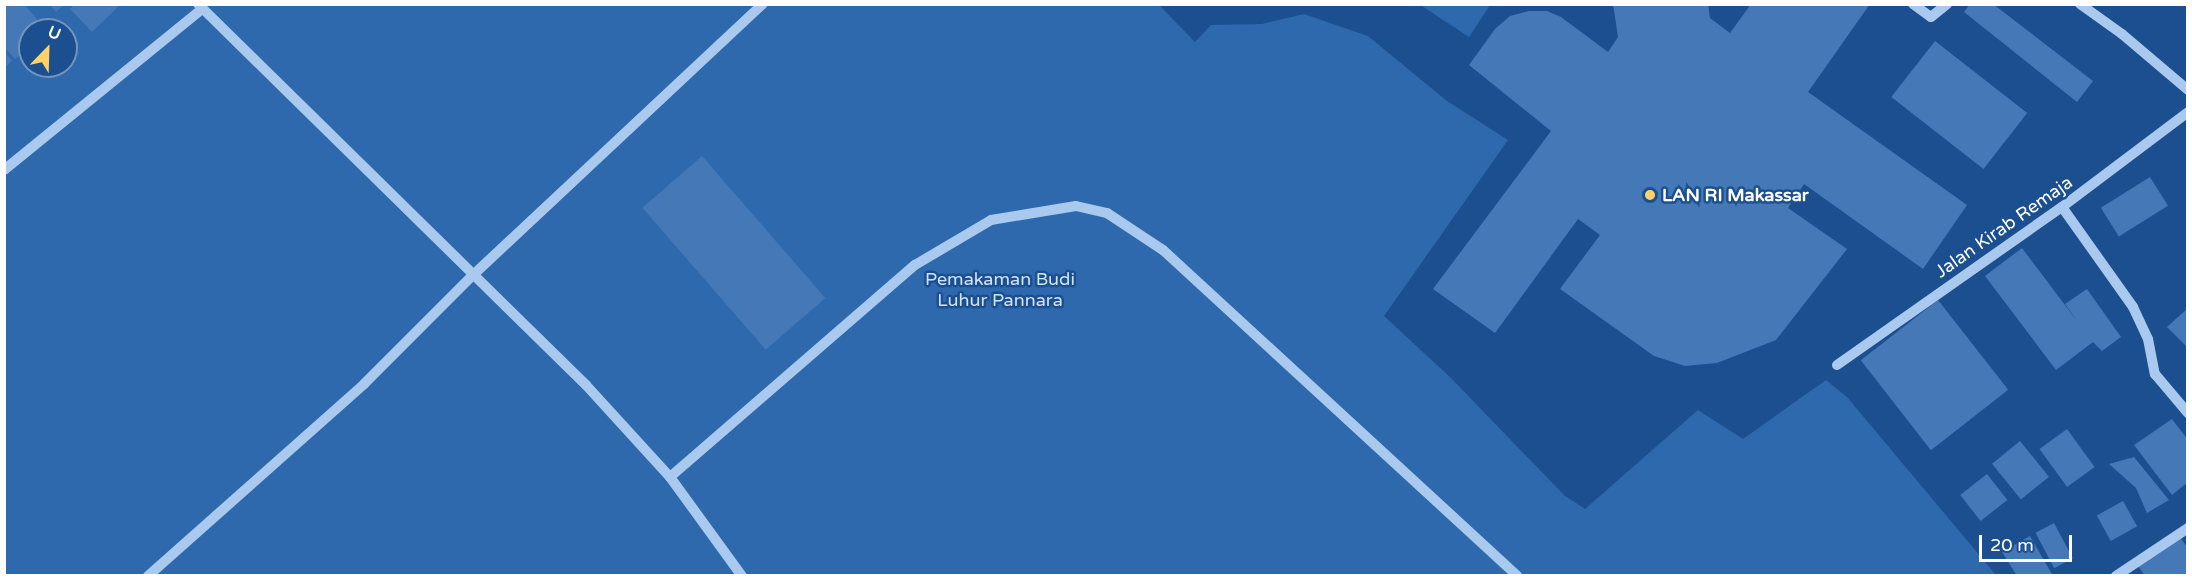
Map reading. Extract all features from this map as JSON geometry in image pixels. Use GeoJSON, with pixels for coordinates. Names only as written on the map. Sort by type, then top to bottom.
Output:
{"type":"FeatureCollection","features":[{"type":"Feature","properties":{"kind":"street"},"geometry":{"type":"LineString","coordinates":[[148,576],[364,384],[472,276],[763,4]]}},
{"type":"Feature","properties":{"kind":"street"},"geometry":{"type":"LineString","coordinates":[[1913,4],[1931,17],[1947,4]]}},
{"type":"Feature","properties":{"kind":"street"},"geometry":{"type":"LineString","coordinates":[[2080,4],[2122,34],[2187,90]]}},
{"type":"Feature","properties":{"kind":"street"},"geometry":{"type":"LineString","coordinates":[[4,170],[200,7],[586,386],[670,477],[742,576]]}},
{"type":"Feature","properties":{"kind":"street","name":"Jalan Kirab Remaja"},"geometry":{"type":"LineString","coordinates":[[1837,365],[2062,207],[2187,112]]}},
{"type":"Feature","properties":{"kind":"street"},"geometry":{"type":"LineString","coordinates":[[670,477],[915,265],[991,220],[1076,206],[1107,213],[1162,250],[1517,576]]}},
{"type":"Feature","properties":{"kind":"street"},"geometry":{"type":"LineString","coordinates":[[2062,207],[2133,307],[2148,339],[2156,374],[2187,413]]}},
{"type":"Feature","properties":{"kind":"street"},"geometry":{"type":"LineString","coordinates":[[2116,576],[2187,528]]}},
{"type":"Feature","properties":{"kind":"green space","name":"Pemakaman Budi Luhur Pannara"},"geometry":{"type":"Polygon","coordinates":[[[1158,4],[1195,42],[1211,25],[1262,24],[1304,14],[1368,36],[1447,101],[1508,140],[1384,316],[1451,378],[1564,495],[1585,509],[1698,410],[1743,439],[1826,380],[1847,397],[1996,575],[5,575],[4,5],[1158,4]]]}},
{"type":"Feature","properties":{"kind":"green space"},"geometry":{"type":"Polygon","coordinates":[[[1419,4],[1490,4],[1490,5],[1469,37],[1419,4]]]}},
{"type":"Feature","properties":{"kind":"building"},"geometry":{"type":"Polygon","coordinates":[[[4,4],[24,4],[36,18],[18,18],[18,56],[15,59],[4,47],[4,4]]]}},
{"type":"Feature","properties":{"kind":"building"},"geometry":{"type":"Polygon","coordinates":[[[49,4],[64,4],[56,12],[49,4]]]}},
{"type":"Feature","properties":{"kind":"building"},"geometry":{"type":"Polygon","coordinates":[[[75,4],[121,4],[92,32],[70,9],[75,4]]]}},
{"type":"Feature","properties":{"kind":"building","name":"LAN RI Makassar"},"geometry":{"type":"Polygon","coordinates":[[[1613,4],[1708,4],[1710,18],[1730,33],[1751,4],[1870,4],[1808,92],[1967,205],[1923,269],[1804,184],[1788,208],[1847,249],[1776,340],[1717,363],[1685,366],[1654,356],[1560,289],[1600,235],[1578,219],[1495,333],[1433,289],[1551,131],[1469,65],[1495,29],[1510,16],[1529,11],[1547,11],[1561,17],[1608,52],[1618,37],[1613,4]]]}},
{"type":"Feature","properties":{"kind":"building"},"geometry":{"type":"Polygon","coordinates":[[[1970,4],[1993,4],[2093,81],[2077,102],[1964,12],[1970,4]]]}},
{"type":"Feature","properties":{"kind":"building"},"geometry":{"type":"Polygon","coordinates":[[[1935,41],[2027,113],[1983,169],[1891,97],[1935,41]]]}},
{"type":"Feature","properties":{"kind":"building"},"geometry":{"type":"Polygon","coordinates":[[[5,52],[12,61],[5,67],[5,52]]]}},
{"type":"Feature","properties":{"kind":"building"},"geometry":{"type":"Polygon","coordinates":[[[702,156],[825,298],[766,350],[642,208],[702,156]]]}},
{"type":"Feature","properties":{"kind":"building"},"geometry":{"type":"Polygon","coordinates":[[[2150,177],[2168,206],[2119,237],[2101,208],[2150,177]]]}},
{"type":"Feature","properties":{"kind":"building"},"geometry":{"type":"Polygon","coordinates":[[[2022,248],[2077,321],[2065,304],[2087,289],[2121,337],[2102,351],[2093,342],[2056,370],[1985,276],[2022,248]]]}},
{"type":"Feature","properties":{"kind":"building"},"geometry":{"type":"Polygon","coordinates":[[[1938,300],[2008,390],[1931,450],[1861,360],[1938,300]]]}},
{"type":"Feature","properties":{"kind":"building"},"geometry":{"type":"Polygon","coordinates":[[[2188,308],[2188,348],[2167,327],[2188,308]]]}},
{"type":"Feature","properties":{"kind":"building"},"geometry":{"type":"Polygon","coordinates":[[[2172,419],[2188,440],[2188,482],[2172,495],[2134,445],[2172,419]]]}},
{"type":"Feature","properties":{"kind":"building"},"geometry":{"type":"Polygon","coordinates":[[[2067,429],[2095,467],[2067,487],[2039,449],[2067,429]]]}},
{"type":"Feature","properties":{"kind":"building"},"geometry":{"type":"Polygon","coordinates":[[[2020,441],[2049,477],[2021,499],[1992,464],[2020,441]]]}},
{"type":"Feature","properties":{"kind":"building"},"geometry":{"type":"Polygon","coordinates":[[[2134,457],[2169,500],[2147,513],[2136,488],[2109,464],[2134,457]]]}},
{"type":"Feature","properties":{"kind":"building"},"geometry":{"type":"Polygon","coordinates":[[[1987,474],[2007,500],[1981,521],[1960,495],[1987,474]]]}},
{"type":"Feature","properties":{"kind":"building"},"geometry":{"type":"Polygon","coordinates":[[[2123,501],[2137,526],[2111,541],[2097,516],[2123,501]]]}},
{"type":"Feature","properties":{"kind":"building"},"geometry":{"type":"Polygon","coordinates":[[[2054,523],[2073,558],[2054,568],[2035,533],[2054,523]]]}},
{"type":"Feature","properties":{"kind":"building"},"geometry":{"type":"Polygon","coordinates":[[[2030,536],[2053,576],[2017,576],[2002,552],[2030,536]]]}},
{"type":"Feature","properties":{"kind":"building"},"geometry":{"type":"Polygon","coordinates":[[[2179,536],[2188,548],[2188,576],[2145,576],[2138,566],[2179,536]]]}},
{"type":"Feature","properties":{"kind":"place","name":"LAN RI Makassar"},"geometry":{"type":"Point","coordinates":[1650,195]}}]}
